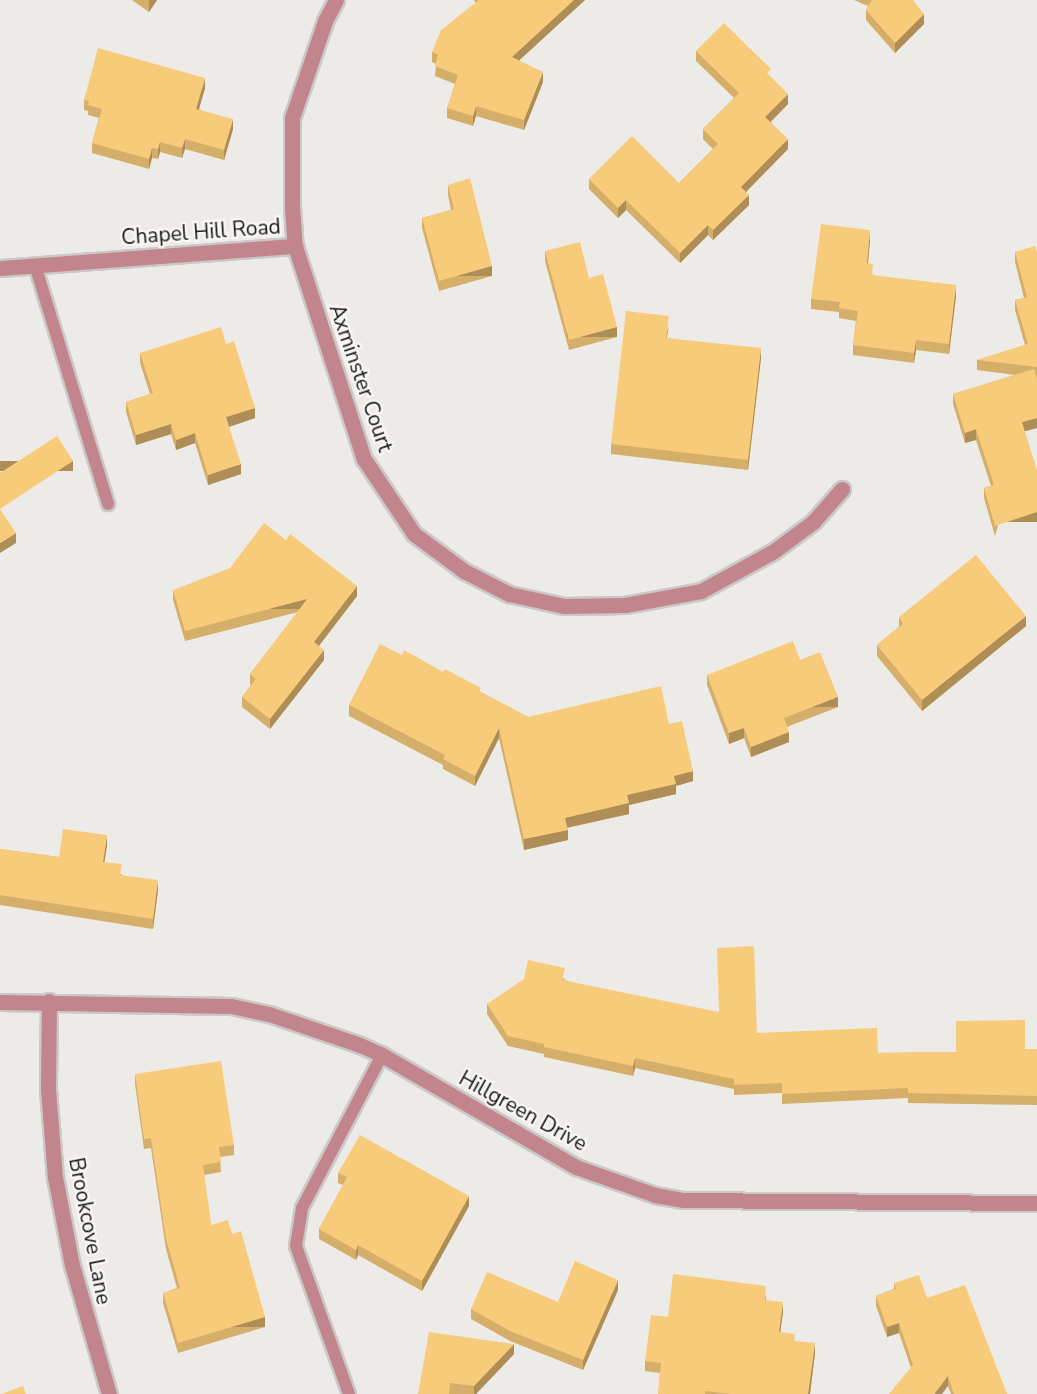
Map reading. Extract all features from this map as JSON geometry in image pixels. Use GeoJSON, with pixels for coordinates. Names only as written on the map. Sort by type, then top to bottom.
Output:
{"type":"FeatureCollection","features":[{"type":"Feature","properties":{"kind":"street","name":"Chapel Hill Road"},"geometry":{"type":"LineString","coordinates":[[0,268],[295,246],[292,207],[292,117],[325,21],[336,0]]}},
{"type":"Feature","properties":{"kind":"street","name":"Axminster Court"},"geometry":{"type":"LineString","coordinates":[[295,246],[364,459],[414,534],[464,571],[509,594],[564,606],[615,605],[701,591],[774,551],[813,522],[843,489]]}},
{"type":"Feature","properties":{"kind":"street","name":"Hillgreen Drive"},"geometry":{"type":"LineString","coordinates":[[0,1002],[49,1001],[231,1006],[269,1014],[360,1045],[382,1055],[576,1167],[655,1195],[684,1200],[1037,1203]]}},
{"type":"Feature","properties":{"kind":"street","name":"Brookcove Lane"},"geometry":{"type":"LineString","coordinates":[[49,1001],[48,1089],[55,1177],[72,1265],[110,1394]]}},
{"type":"Feature","properties":{"kind":"lane"},"geometry":{"type":"LineString","coordinates":[[35,265],[108,504]]}},
{"type":"Feature","properties":{"kind":"lane"},"geometry":{"type":"LineString","coordinates":[[349,1394],[296,1246],[302,1208],[382,1055]]}},
{"type":"Feature","properties":{"kind":"building"},"geometry":{"type":"Polygon","coordinates":[[[479,0],[574,0],[512,57],[543,72],[524,120],[476,106],[473,116],[447,108],[458,75],[435,66],[438,55],[432,52],[441,30],[479,0]]]}},
{"type":"Feature","properties":{"kind":"building"},"geometry":{"type":"Polygon","coordinates":[[[872,0],[913,0],[924,14],[895,43],[866,10],[872,0]]]}},
{"type":"Feature","properties":{"kind":"building"},"geometry":{"type":"Polygon","coordinates":[[[724,23],[771,69],[767,73],[788,94],[765,117],[788,139],[741,187],[749,195],[713,230],[708,225],[680,253],[626,200],[618,208],[589,179],[632,136],[679,183],[718,144],[703,129],[739,93],[696,51],[724,23]]]}},
{"type":"Feature","properties":{"kind":"building"},"geometry":{"type":"Polygon","coordinates":[[[98,48],[205,78],[196,109],[233,119],[224,150],[185,139],[182,148],[160,142],[158,149],[152,148],[149,159],[92,143],[102,109],[88,105],[89,101],[84,100],[98,48]]]}},
{"type":"Feature","properties":{"kind":"building"},"geometry":{"type":"Polygon","coordinates":[[[470,178],[492,266],[439,281],[422,218],[454,209],[448,185],[470,178]]]}},
{"type":"Feature","properties":{"kind":"building"},"geometry":{"type":"Polygon","coordinates":[[[821,224],[870,230],[867,263],[873,264],[872,275],[956,285],[949,344],[916,340],[914,353],[853,345],[858,311],[839,308],[840,302],[811,299],[821,224]]]}},
{"type":"Feature","properties":{"kind":"building"},"geometry":{"type":"Polygon","coordinates":[[[580,242],[589,278],[603,274],[617,327],[569,340],[545,251],[580,242]]]}},
{"type":"Feature","properties":{"kind":"building"},"geometry":{"type":"Polygon","coordinates":[[[1035,246],[1037,252],[1037,367],[977,360],[1028,344],[1015,300],[1027,297],[1015,252],[1035,246]]]}},
{"type":"Feature","properties":{"kind":"building"},"geometry":{"type":"Polygon","coordinates":[[[626,311],[669,316],[666,338],[761,348],[748,460],[611,444],[626,311]]]}},
{"type":"Feature","properties":{"kind":"building"},"geometry":{"type":"Polygon","coordinates":[[[221,327],[226,344],[234,341],[255,408],[226,417],[241,464],[208,475],[195,433],[176,440],[171,424],[136,435],[126,402],[153,393],[140,353],[221,327]]]}},
{"type":"Feature","properties":{"kind":"building"},"geometry":{"type":"Polygon","coordinates":[[[1034,369],[1037,379],[1037,418],[1022,422],[1037,470],[1037,512],[995,526],[984,488],[994,485],[976,429],[965,433],[953,394],[1034,369]]]}},
{"type":"Feature","properties":{"kind":"building"},"geometry":{"type":"Polygon","coordinates":[[[57,436],[73,461],[0,509],[0,473],[57,436]]]}},
{"type":"Feature","properties":{"kind":"building"},"geometry":{"type":"Polygon","coordinates":[[[0,509],[16,533],[0,543],[0,509]]]}},
{"type":"Feature","properties":{"kind":"building"},"geometry":{"type":"Polygon","coordinates":[[[264,523],[286,540],[290,534],[357,586],[314,642],[324,650],[270,719],[242,697],[256,679],[250,674],[307,599],[185,631],[173,590],[230,568],[264,523]]]}},
{"type":"Feature","properties":{"kind":"building"},"geometry":{"type":"Polygon","coordinates":[[[976,555],[1026,616],[922,700],[877,645],[903,624],[899,617],[976,555]]]}},
{"type":"Feature","properties":{"kind":"building"},"geometry":{"type":"Polygon","coordinates":[[[793,641],[800,660],[820,652],[838,697],[784,718],[789,732],[751,747],[744,728],[729,733],[707,675],[793,641]]]}},
{"type":"Feature","properties":{"kind":"building"},"geometry":{"type":"Polygon","coordinates":[[[380,644],[402,655],[404,650],[443,672],[445,669],[481,688],[479,691],[528,717],[661,686],[669,724],[682,721],[693,771],[674,776],[676,784],[627,795],[629,803],[565,818],[568,830],[524,839],[499,728],[475,776],[443,759],[445,755],[349,705],[380,644]]]}},
{"type":"Feature","properties":{"kind":"building"},"geometry":{"type":"Polygon","coordinates":[[[63,829],[107,835],[103,862],[122,864],[120,875],[158,880],[153,919],[0,895],[0,849],[59,857],[63,829]]]}},
{"type":"Feature","properties":{"kind":"building"},"geometry":{"type":"Polygon","coordinates":[[[754,946],[757,1033],[877,1028],[878,1053],[956,1052],[956,1021],[1025,1020],[1025,1049],[1037,1049],[1037,1096],[908,1093],[908,1088],[782,1094],[782,1083],[734,1085],[734,1079],[635,1058],[633,1066],[544,1047],[544,1044],[508,1036],[487,1004],[524,979],[528,960],[565,968],[562,980],[719,1012],[717,948],[754,946]]]}},
{"type":"Feature","properties":{"kind":"building"},"geometry":{"type":"Polygon","coordinates":[[[221,1061],[234,1145],[219,1147],[221,1162],[203,1165],[211,1225],[228,1220],[232,1234],[241,1231],[265,1317],[178,1343],[163,1293],[180,1288],[166,1239],[151,1138],[144,1139],[135,1074],[221,1061]]]}},
{"type":"Feature","properties":{"kind":"building"},"geometry":{"type":"Polygon","coordinates":[[[360,1135],[469,1196],[422,1281],[358,1245],[356,1250],[319,1229],[347,1177],[338,1173],[360,1135]]]}},
{"type":"Feature","properties":{"kind":"building"},"geometry":{"type":"Polygon","coordinates":[[[575,1261],[618,1280],[583,1360],[510,1331],[471,1309],[487,1272],[558,1302],[575,1261]]]}},
{"type":"Feature","properties":{"kind":"building"},"geometry":{"type":"Polygon","coordinates":[[[673,1274],[766,1286],[765,1300],[783,1302],[779,1332],[795,1334],[794,1341],[815,1343],[808,1394],[730,1394],[705,1391],[705,1394],[658,1394],[661,1363],[645,1361],[651,1315],[668,1317],[673,1274]]]}},
{"type":"Feature","properties":{"kind":"building"},"geometry":{"type":"Polygon","coordinates":[[[919,1275],[927,1298],[965,1285],[1007,1394],[954,1394],[948,1376],[934,1394],[889,1394],[913,1365],[899,1323],[887,1327],[876,1296],[896,1289],[894,1283],[919,1275]]]}},
{"type":"Feature","properties":{"kind":"building"},"geometry":{"type":"Polygon","coordinates":[[[429,1332],[514,1344],[474,1386],[450,1383],[449,1394],[418,1394],[429,1332]]]}},
{"type":"Feature","properties":{"kind":"building"},"geometry":{"type":"Polygon","coordinates":[[[23,1386],[26,1394],[1,1394],[23,1386]]]}}]}
